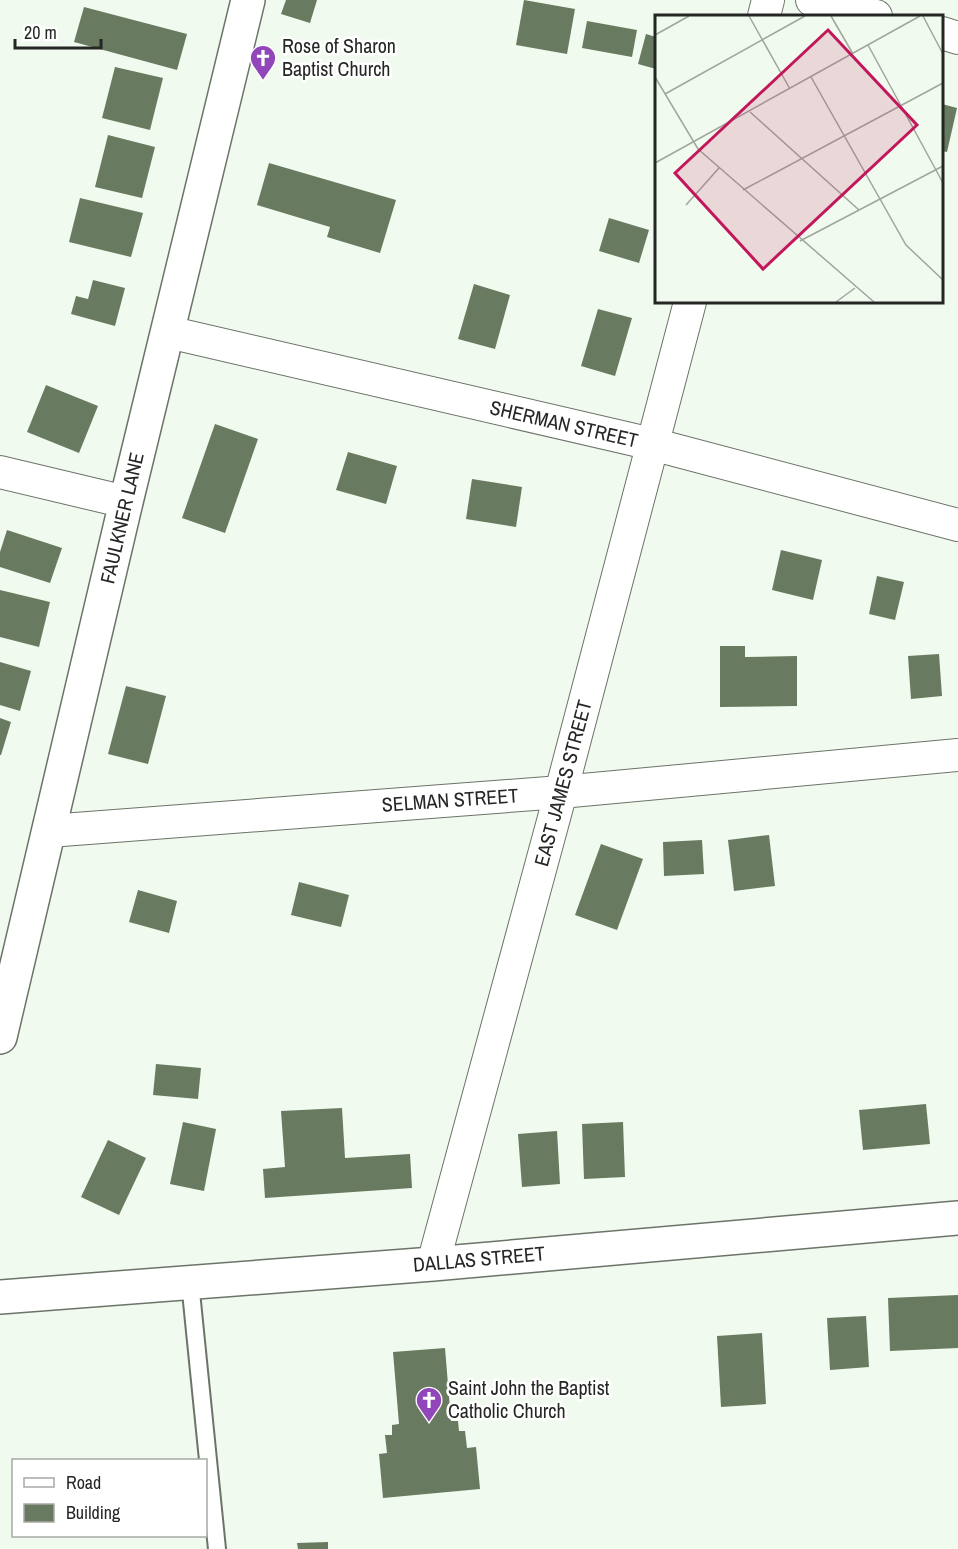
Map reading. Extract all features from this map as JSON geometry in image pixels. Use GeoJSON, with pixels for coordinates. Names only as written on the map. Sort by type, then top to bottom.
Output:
{"type":"FeatureCollection","features":[{"type":"Feature","properties":{"kind":"street","name":"FAULKNER LANE"},"geometry":{"type":"LineString","coordinates":[[0,1037],[126,502],[248,0]]}},
{"type":"Feature","properties":{"kind":"street"},"geometry":{"type":"LineString","coordinates":[[764,15],[768,0]]}},
{"type":"Feature","properties":{"kind":"street"},"geometry":{"type":"LineString","coordinates":[[812,0],[872,15]]}},
{"type":"Feature","properties":{"kind":"street"},"geometry":{"type":"LineString","coordinates":[[943,33],[958,38]]}},
{"type":"Feature","properties":{"kind":"street","name":"EAST JAMES STREET"},"geometry":{"type":"LineString","coordinates":[[433,1263],[561,792],[690,303]]}},
{"type":"Feature","properties":{"kind":"street","name":"SHERMAN STREET"},"geometry":{"type":"LineString","coordinates":[[168,332],[652,444],[958,525]]}},
{"type":"Feature","properties":{"kind":"street"},"geometry":{"type":"LineString","coordinates":[[0,472],[126,502]]}},
{"type":"Feature","properties":{"kind":"street","name":"SELMAN STREET"},"geometry":{"type":"LineString","coordinates":[[49,831],[561,792],[958,755]]}},
{"type":"Feature","properties":{"kind":"street","name":"DALLAS STREET"},"geometry":{"type":"LineString","coordinates":[[0,1297],[958,1218]]}},
{"type":"Feature","properties":{"kind":"lane"},"geometry":{"type":"LineString","coordinates":[[190,1282],[217,1549]]}},
{"type":"Feature","properties":{"kind":"building"},"geometry":{"type":"Polygon","coordinates":[[[286,0],[317,0],[310,23],[281,14],[286,0]]]}},
{"type":"Feature","properties":{"kind":"building"},"geometry":{"type":"Polygon","coordinates":[[[524,0],[575,9],[567,54],[516,45],[524,0]]]}},
{"type":"Feature","properties":{"kind":"building"},"geometry":{"type":"Polygon","coordinates":[[[84,7],[187,34],[177,70],[74,42],[84,7]]]}},
{"type":"Feature","properties":{"kind":"building"},"geometry":{"type":"Polygon","coordinates":[[[587,21],[637,30],[632,57],[582,48],[587,21]]]}},
{"type":"Feature","properties":{"kind":"building"},"geometry":{"type":"Polygon","coordinates":[[[646,34],[655,37],[655,69],[638,64],[646,34]]]}},
{"type":"Feature","properties":{"kind":"building"},"geometry":{"type":"Polygon","coordinates":[[[115,67],[163,78],[150,130],[102,118],[115,67]]]}},
{"type":"Feature","properties":{"kind":"building"},"geometry":{"type":"Polygon","coordinates":[[[943,104],[957,108],[947,152],[943,151],[943,104]]]}},
{"type":"Feature","properties":{"kind":"building"},"geometry":{"type":"Polygon","coordinates":[[[108,135],[155,147],[142,198],[95,187],[108,135]]]}},
{"type":"Feature","properties":{"kind":"building"},"geometry":{"type":"Polygon","coordinates":[[[269,163],[396,200],[380,253],[327,237],[330,227],[257,205],[269,163]]]}},
{"type":"Feature","properties":{"kind":"building"},"geometry":{"type":"Polygon","coordinates":[[[80,198],[143,213],[131,257],[69,242],[80,198]]]}},
{"type":"Feature","properties":{"kind":"building"},"geometry":{"type":"Polygon","coordinates":[[[609,218],[649,230],[639,263],[599,251],[609,218]]]}},
{"type":"Feature","properties":{"kind":"building"},"geometry":{"type":"Polygon","coordinates":[[[93,280],[125,288],[115,326],[71,314],[76,296],[88,299],[93,280]]]}},
{"type":"Feature","properties":{"kind":"building"},"geometry":{"type":"Polygon","coordinates":[[[474,284],[510,295],[495,349],[458,339],[474,284]]]}},
{"type":"Feature","properties":{"kind":"building"},"geometry":{"type":"Polygon","coordinates":[[[598,309],[632,318],[615,376],[581,366],[598,309]]]}},
{"type":"Feature","properties":{"kind":"building"},"geometry":{"type":"Polygon","coordinates":[[[46,385],[98,406],[79,453],[27,432],[46,385]]]}},
{"type":"Feature","properties":{"kind":"building"},"geometry":{"type":"Polygon","coordinates":[[[215,424],[258,439],[225,533],[182,518],[215,424]]]}},
{"type":"Feature","properties":{"kind":"building"},"geometry":{"type":"Polygon","coordinates":[[[348,452],[397,466],[386,504],[336,490],[348,452]]]}},
{"type":"Feature","properties":{"kind":"building"},"geometry":{"type":"Polygon","coordinates":[[[472,479],[522,487],[516,527],[466,519],[472,479]]]}},
{"type":"Feature","properties":{"kind":"building"},"geometry":{"type":"Polygon","coordinates":[[[7,530],[62,548],[50,583],[0,567],[0,552],[7,530]]]}},
{"type":"Feature","properties":{"kind":"building"},"geometry":{"type":"Polygon","coordinates":[[[781,550],[822,560],[813,600],[772,590],[781,550]]]}},
{"type":"Feature","properties":{"kind":"building"},"geometry":{"type":"Polygon","coordinates":[[[877,576],[904,582],[895,620],[869,614],[877,576]]]}},
{"type":"Feature","properties":{"kind":"building"},"geometry":{"type":"Polygon","coordinates":[[[0,590],[50,602],[39,647],[0,637],[0,590]]]}},
{"type":"Feature","properties":{"kind":"building"},"geometry":{"type":"Polygon","coordinates":[[[720,646],[745,646],[745,657],[797,656],[797,706],[720,707],[720,646]]]}},
{"type":"Feature","properties":{"kind":"building"},"geometry":{"type":"Polygon","coordinates":[[[939,654],[942,696],[911,699],[908,656],[939,654]]]}},
{"type":"Feature","properties":{"kind":"building"},"geometry":{"type":"Polygon","coordinates":[[[0,662],[31,671],[20,711],[0,705],[0,662]]]}},
{"type":"Feature","properties":{"kind":"building"},"geometry":{"type":"Polygon","coordinates":[[[126,686],[166,696],[148,764],[108,754],[126,686]]]}},
{"type":"Feature","properties":{"kind":"building"},"geometry":{"type":"Polygon","coordinates":[[[0,718],[11,722],[1,755],[0,755],[0,718]]]}},
{"type":"Feature","properties":{"kind":"building"},"geometry":{"type":"Polygon","coordinates":[[[769,835],[775,886],[734,891],[728,840],[769,835]]]}},
{"type":"Feature","properties":{"kind":"building"},"geometry":{"type":"Polygon","coordinates":[[[702,840],[704,874],[664,876],[663,842],[702,840]]]}},
{"type":"Feature","properties":{"kind":"building"},"geometry":{"type":"Polygon","coordinates":[[[601,844],[643,859],[617,930],[575,915],[601,844]]]}},
{"type":"Feature","properties":{"kind":"building"},"geometry":{"type":"Polygon","coordinates":[[[299,882],[349,895],[341,927],[291,915],[299,882]]]}},
{"type":"Feature","properties":{"kind":"building"},"geometry":{"type":"Polygon","coordinates":[[[138,890],[177,901],[169,933],[129,922],[138,890]]]}},
{"type":"Feature","properties":{"kind":"building"},"geometry":{"type":"Polygon","coordinates":[[[156,1064],[201,1068],[198,1099],[153,1095],[156,1064]]]}},
{"type":"Feature","properties":{"kind":"building"},"geometry":{"type":"Polygon","coordinates":[[[926,1104],[930,1144],[863,1150],[859,1110],[926,1104]]]}},
{"type":"Feature","properties":{"kind":"building"},"geometry":{"type":"Polygon","coordinates":[[[342,1108],[345,1158],[410,1154],[412,1188],[265,1198],[263,1169],[285,1167],[281,1111],[342,1108]]]}},
{"type":"Feature","properties":{"kind":"building"},"geometry":{"type":"Polygon","coordinates":[[[183,1122],[216,1129],[204,1191],[170,1184],[183,1122]]]}},
{"type":"Feature","properties":{"kind":"building"},"geometry":{"type":"Polygon","coordinates":[[[623,1122],[625,1177],[584,1179],[582,1124],[623,1122]]]}},
{"type":"Feature","properties":{"kind":"building"},"geometry":{"type":"Polygon","coordinates":[[[557,1131],[560,1184],[522,1187],[518,1134],[557,1131]]]}},
{"type":"Feature","properties":{"kind":"building"},"geometry":{"type":"Polygon","coordinates":[[[108,1140],[146,1158],[119,1215],[81,1197],[108,1140]]]}},
{"type":"Feature","properties":{"kind":"building"},"geometry":{"type":"Polygon","coordinates":[[[958,1295],[958,1348],[890,1351],[888,1298],[958,1295]]]}},
{"type":"Feature","properties":{"kind":"building"},"geometry":{"type":"Polygon","coordinates":[[[866,1316],[869,1367],[830,1370],[827,1318],[866,1316]]]}},
{"type":"Feature","properties":{"kind":"building"},"geometry":{"type":"Polygon","coordinates":[[[762,1333],[766,1404],[721,1407],[717,1336],[762,1333]]]}},
{"type":"Feature","properties":{"kind":"building","name":"Saint John the Baptist Catholic Church"},"geometry":{"type":"Polygon","coordinates":[[[445,1348],[451,1421],[458,1421],[459,1431],[465,1431],[467,1448],[476,1447],[480,1489],[383,1498],[379,1454],[387,1453],[385,1435],[392,1435],[392,1425],[399,1424],[393,1352],[445,1348]]]}},
{"type":"Feature","properties":{"kind":"building"},"geometry":{"type":"Polygon","coordinates":[[[328,1542],[328,1549],[298,1549],[297,1543],[328,1542]]]}},
{"type":"Feature","properties":{"kind":"place","name":"Rose of Sharon Baptist Church"},"geometry":{"type":"Point","coordinates":[263,81]}},
{"type":"Feature","properties":{"kind":"place","name":"Saint John the Baptist Catholic Church"},"geometry":{"type":"Point","coordinates":[429,1423]}}]}
